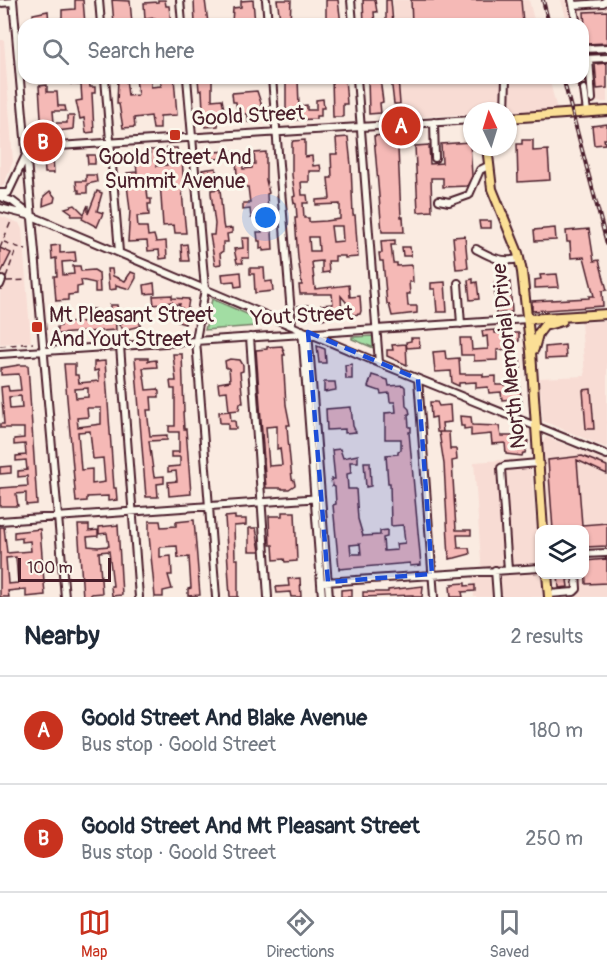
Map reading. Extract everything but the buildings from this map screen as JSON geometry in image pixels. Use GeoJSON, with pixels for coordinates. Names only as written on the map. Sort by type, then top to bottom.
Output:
{"type":"FeatureCollection","features":[{"type":"Feature","properties":{"kind":"main road"},"geometry":{"type":"LineString","coordinates":[[517,117],[607,111]]}},
{"type":"Feature","properties":{"kind":"main road","name":"North Memorial Drive"},"geometry":{"type":"LineString","coordinates":[[487,156],[497,204],[519,259],[528,319],[543,525]]}},
{"type":"Feature","properties":{"kind":"main road","name":"Yout Street"},"geometry":{"type":"LineString","coordinates":[[528,319],[607,314]]}},
{"type":"Feature","properties":{"kind":"main road"},"geometry":{"type":"LineString","coordinates":[[531,352],[535,346],[537,334],[544,326],[560,322],[567,317]]}},
{"type":"Feature","properties":{"kind":"main road"},"geometry":{"type":"LineString","coordinates":[[547,579],[549,595]]}},
{"type":"Feature","properties":{"kind":"street"},"geometry":{"type":"LineString","coordinates":[[99,0],[100,18]]}},
{"type":"Feature","properties":{"kind":"street"},"geometry":{"type":"LineString","coordinates":[[180,0],[182,18]]}},
{"type":"Feature","properties":{"kind":"street"},"geometry":{"type":"LineString","coordinates":[[266,0],[268,18]]}},
{"type":"Feature","properties":{"kind":"street"},"geometry":{"type":"LineString","coordinates":[[351,0],[352,18]]}},
{"type":"Feature","properties":{"kind":"street"},"geometry":{"type":"LineString","coordinates":[[576,18],[573,3],[603,3],[607,0]]}},
{"type":"Feature","properties":{"kind":"street"},"geometry":{"type":"LineString","coordinates":[[0,3],[13,1],[18,59]]}},
{"type":"Feature","properties":{"kind":"street"},"geometry":{"type":"LineString","coordinates":[[589,49],[607,48]]}},
{"type":"Feature","properties":{"kind":"street"},"geometry":{"type":"LineString","coordinates":[[589,59],[607,58]]}},
{"type":"Feature","properties":{"kind":"street"},"geometry":{"type":"LineString","coordinates":[[20,84],[65,597]]}},
{"type":"Feature","properties":{"kind":"street"},"geometry":{"type":"LineString","coordinates":[[105,84],[119,252]]}},
{"type":"Feature","properties":{"kind":"street"},"geometry":{"type":"LineString","coordinates":[[188,84],[205,289],[196,340],[216,597]]}},
{"type":"Feature","properties":{"kind":"street"},"geometry":{"type":"LineString","coordinates":[[272,84],[292,326]]}},
{"type":"Feature","properties":{"kind":"street"},"geometry":{"type":"LineString","coordinates":[[357,84],[379,363]]}},
{"type":"Feature","properties":{"kind":"street"},"geometry":{"type":"LineString","coordinates":[[505,102],[506,84]]}},
{"type":"Feature","properties":{"kind":"street"},"geometry":{"type":"LineString","coordinates":[[587,112],[588,84]]}},
{"type":"Feature","properties":{"kind":"street"},"geometry":{"type":"LineString","coordinates":[[584,89],[589,100]]}},
{"type":"Feature","properties":{"kind":"street","name":"Goold Street"},"geometry":{"type":"LineString","coordinates":[[26,151],[110,142],[463,120]]}},
{"type":"Feature","properties":{"kind":"street"},"geometry":{"type":"LineString","coordinates":[[434,122],[435,158]]}},
{"type":"Feature","properties":{"kind":"street"},"geometry":{"type":"LineString","coordinates":[[0,195],[8,193],[26,151]]}},
{"type":"Feature","properties":{"kind":"street"},"geometry":{"type":"LineString","coordinates":[[439,200],[449,202],[469,195],[480,170],[488,166]]}},
{"type":"Feature","properties":{"kind":"street"},"geometry":{"type":"LineString","coordinates":[[0,195],[32,216]]}},
{"type":"Feature","properties":{"kind":"street"},"geometry":{"type":"LineString","coordinates":[[0,208],[32,216],[304,332],[607,455]]}},
{"type":"Feature","properties":{"kind":"street"},"geometry":{"type":"LineString","coordinates":[[476,249],[496,260],[519,259]]}},
{"type":"Feature","properties":{"kind":"street"},"geometry":{"type":"LineString","coordinates":[[458,283],[461,324]]}},
{"type":"Feature","properties":{"kind":"street","name":"Yout Street"},"geometry":{"type":"LineString","coordinates":[[0,354],[304,332],[377,330],[528,319]]}},
{"type":"Feature","properties":{"kind":"street"},"geometry":{"type":"LineString","coordinates":[[304,332],[325,582],[329,597]]}},
{"type":"Feature","properties":{"kind":"street"},"geometry":{"type":"LineString","coordinates":[[250,337],[268,597]]}},
{"type":"Feature","properties":{"kind":"street"},"geometry":{"type":"LineString","coordinates":[[120,346],[139,597]]}},
{"type":"Feature","properties":{"kind":"street"},"geometry":{"type":"LineString","coordinates":[[418,379],[434,597]]}},
{"type":"Feature","properties":{"kind":"street"},"geometry":{"type":"LineString","coordinates":[[508,570],[501,468],[538,463]]}},
{"type":"Feature","properties":{"kind":"street"},"geometry":{"type":"LineString","coordinates":[[0,521],[318,498]]}},
{"type":"Feature","properties":{"kind":"street"},"geometry":{"type":"LineString","coordinates":[[589,554],[606,553]]}},
{"type":"Feature","properties":{"kind":"street"},"geometry":{"type":"LineString","coordinates":[[325,582],[535,568]]}},
{"type":"Feature","properties":{"kind":"street"},"geometry":{"type":"LineString","coordinates":[[495,570],[497,597]]}},
{"type":"Feature","properties":{"kind":"street"},"geometry":{"type":"LineString","coordinates":[[549,595],[574,592],[577,589],[576,579]]}},
{"type":"Feature","properties":{"kind":"street"},"geometry":{"type":"LineString","coordinates":[[322,597],[325,582]]}},
{"type":"Feature","properties":{"kind":"path"},"geometry":{"type":"LineString","coordinates":[[0,248],[12,219]]}},
{"type":"Feature","properties":{"kind":"path"},"geometry":{"type":"LineString","coordinates":[[0,237],[26,250]]}},
{"type":"Feature","properties":{"kind":"path"},"geometry":{"type":"LineString","coordinates":[[17,247],[2,282],[28,280]]}},
{"type":"Feature","properties":{"kind":"path"},"geometry":{"type":"LineString","coordinates":[[0,346],[33,343]]}},
{"type":"Feature","properties":{"kind":"highlighted area"},"geometry":{"type":"Polygon","coordinates":[[[308,332],[418,379],[432,574],[328,582],[308,332]]]}},
{"type":"Feature","properties":{"kind":"shaded area"},"geometry":{"type":"Polygon","coordinates":[[[393,0],[529,0],[534,18],[394,18],[393,0]]]}},
{"type":"Feature","properties":{"kind":"shaded area"},"geometry":{"type":"Polygon","coordinates":[[[561,0],[607,0],[607,102],[582,103],[577,84],[589,84],[589,18],[566,18],[561,0]]]}},
{"type":"Feature","properties":{"kind":"shaded area"},"geometry":{"type":"Polygon","coordinates":[[[0,40],[4,40],[13,161],[4,185],[0,188],[0,40]]]}},
{"type":"Feature","properties":{"kind":"shaded area"},"geometry":{"type":"Polygon","coordinates":[[[398,84],[550,84],[557,110],[517,112],[517,102],[463,102],[463,115],[401,118],[398,84]]]}},
{"type":"Feature","properties":{"kind":"shaded area"},"geometry":{"type":"Polygon","coordinates":[[[0,216],[19,223],[22,229],[31,342],[0,344],[0,216]]]}},
{"type":"Feature","properties":{"kind":"shaded area"},"geometry":{"type":"Polygon","coordinates":[[[607,321],[607,448],[543,421],[539,378],[585,376],[581,322],[607,321]]]}},
{"type":"Feature","properties":{"kind":"shaded area"},"geometry":{"type":"Polygon","coordinates":[[[546,437],[607,461],[607,597],[556,597],[554,579],[589,579],[589,525],[550,525],[543,442],[546,437]]]}},
{"type":"Feature","properties":{"kind":"shaded area"},"geometry":{"type":"Polygon","coordinates":[[[530,458],[536,525],[535,579],[541,579],[543,597],[474,597],[472,576],[482,575],[474,462],[530,458]]]}},
{"type":"Feature","properties":{"kind":"green space"},"geometry":{"type":"Polygon","coordinates":[[[212,299],[270,324],[270,325],[205,330],[212,299]]]}},
{"type":"Feature","properties":{"kind":"green space"},"geometry":{"type":"Polygon","coordinates":[[[373,336],[374,348],[352,339],[352,337],[373,336]]]}},
{"type":"Feature","properties":{"kind":"tunnel"},"geometry":{"type":"LineString","coordinates":[[583,84],[584,89]]}},
{"type":"Feature","properties":{"kind":"railway"},"geometry":{"type":"LineString","coordinates":[[543,0],[548,18]]}},
{"type":"Feature","properties":{"kind":"railway"},"geometry":{"type":"LineString","coordinates":[[565,84],[607,244]]}},
{"type":"Feature","properties":{"kind":"place","name":"Goold Street And Blake Avenue"},"geometry":{"type":"Point","coordinates":[401,126]}},
{"type":"Feature","properties":{"kind":"place","name":"Goold Street And Summit Avenue"},"geometry":{"type":"Point","coordinates":[175,135]}},
{"type":"Feature","properties":{"kind":"place","name":"Goold Street And Mt Pleasant Street"},"geometry":{"type":"Point","coordinates":[43,142]}},
{"type":"Feature","properties":{"kind":"place","name":"Mt Pleasant Street And Yout Street"},"geometry":{"type":"Point","coordinates":[37,327]}}]}
